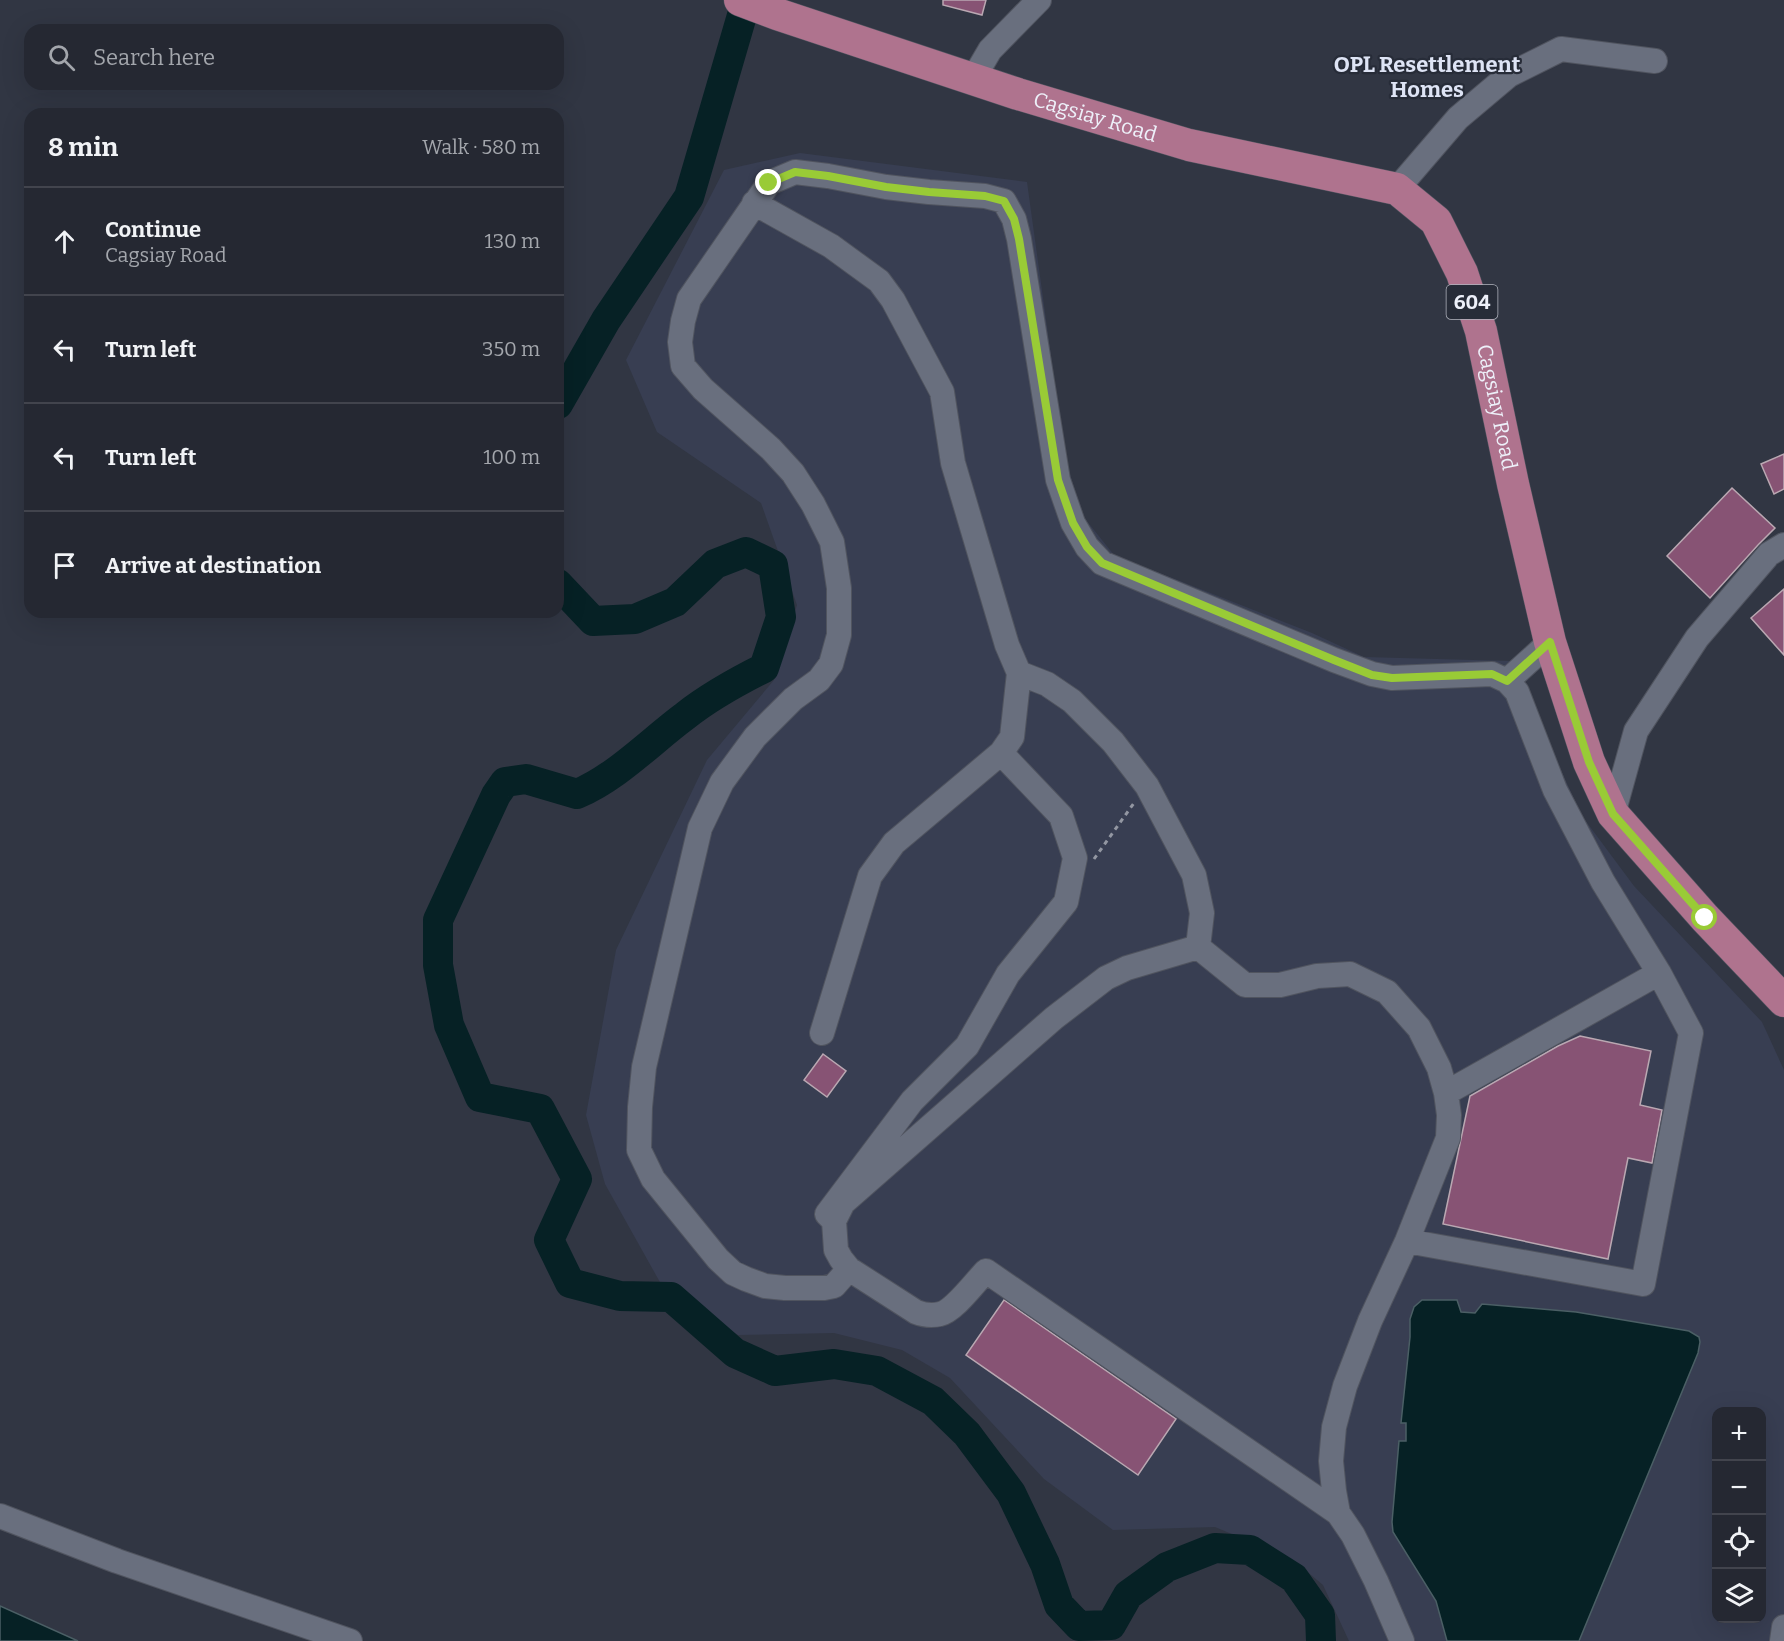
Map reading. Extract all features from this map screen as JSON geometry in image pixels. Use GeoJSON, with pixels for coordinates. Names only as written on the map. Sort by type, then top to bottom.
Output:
{"type":"FeatureCollection","features":[{"type":"Feature","properties":{"kind":"main road","name":"Cagsiay Road"},"geometry":{"type":"LineString","coordinates":[[740,0],[1018,94],[1189,145],[1397,189],[1436,221],[1462,273],[1481,331],[1513,484],[1550,642],[1589,762],[1613,814],[1705,918],[1784,1001]]}},
{"type":"Feature","properties":{"kind":"street"},"geometry":{"type":"LineString","coordinates":[[974,79],[990,50],[1039,0]]}},
{"type":"Feature","properties":{"kind":"street"},"geometry":{"type":"LineString","coordinates":[[1397,189],[1458,118],[1509,75],[1561,49],[1655,60]]}},
{"type":"Feature","properties":{"kind":"street"},"geometry":{"type":"LineString","coordinates":[[849,1269],[834,1286],[824,1288],[765,1286],[733,1273],[718,1259],[653,1179],[639,1150],[644,1067],[700,828],[723,782],[755,737],[793,699],[819,680],[831,664],[839,635],[839,588],[832,542],[813,504],[793,474],[771,449],[703,389],[683,366],[680,342],[689,299],[769,183],[795,172],[886,187],[985,196],[1004,201],[1014,219],[1019,239],[1058,480],[1073,523],[1087,547],[1102,563],[1372,675],[1392,678],[1492,674],[1507,681],[1517,692],[1555,790],[1598,872],[1659,974],[1691,1033],[1643,1284],[1407,1241]]}},
{"type":"Feature","properties":{"kind":"street"},"geometry":{"type":"LineString","coordinates":[[754,203],[831,246],[879,281],[893,300],[942,392],[953,463],[1006,645],[1019,673],[1012,737],[1001,753],[894,843],[870,876],[822,1033]]}},
{"type":"Feature","properties":{"kind":"street"},"geometry":{"type":"LineString","coordinates":[[1613,814],[1636,731],[1697,638],[1769,554],[1784,545]]}},
{"type":"Feature","properties":{"kind":"street"},"geometry":{"type":"LineString","coordinates":[[1507,681],[1550,642]]}},
{"type":"Feature","properties":{"kind":"street"},"geometry":{"type":"LineString","coordinates":[[1019,673],[1047,684],[1072,701],[1113,742],[1147,786],[1194,875],[1202,913],[1198,947]]}},
{"type":"Feature","properties":{"kind":"street"},"geometry":{"type":"LineString","coordinates":[[834,1221],[827,1214],[912,1101],[967,1046],[1008,974],[1066,902],[1075,858],[1061,816],[1001,753]]}},
{"type":"Feature","properties":{"kind":"street"},"geometry":{"type":"LineString","coordinates":[[1198,947],[1245,985],[1281,985],[1317,976],[1350,974],[1387,992],[1419,1028],[1439,1068],[1446,1093],[1449,1115],[1448,1138],[1407,1241],[1370,1321],[1345,1386],[1334,1427],[1331,1461],[1338,1513]]}},
{"type":"Feature","properties":{"kind":"street"},"geometry":{"type":"LineString","coordinates":[[1198,947],[1127,968],[1106,978],[1054,1017],[843,1203],[834,1221],[836,1250],[849,1269],[916,1312],[926,1315],[939,1315],[948,1311],[986,1271],[1338,1513],[1353,1535],[1402,1641]]}},
{"type":"Feature","properties":{"kind":"street"},"geometry":{"type":"LineString","coordinates":[[1446,1093],[1659,974]]}},
{"type":"Feature","properties":{"kind":"street"},"geometry":{"type":"LineString","coordinates":[[0,1516],[117,1560],[350,1641]]}},
{"type":"Feature","properties":{"kind":"street"},"geometry":{"type":"LineString","coordinates":[[1782,1641],[1784,1627]]}},
{"type":"Feature","properties":{"kind":"path"},"geometry":{"type":"LineString","coordinates":[[1075,858],[1094,859],[1147,786]]}},
{"type":"Feature","properties":{"kind":"shaded area"},"geometry":{"type":"Polygon","coordinates":[[[800,153],[1027,182],[1065,457],[1082,515],[1114,555],[1312,633],[1364,657],[1511,661],[1582,816],[1634,886],[1762,1022],[1784,1070],[1784,1641],[1349,1641],[1323,1585],[1292,1559],[1215,1527],[1113,1530],[1044,1479],[950,1378],[902,1350],[834,1333],[738,1335],[661,1284],[605,1184],[586,1115],[616,950],[707,760],[774,680],[797,605],[761,503],[657,432],[626,360],[724,170],[800,153]]]}},
{"type":"Feature","properties":{"kind":"shaded area"},"geometry":{"type":"Polygon","coordinates":[[[1422,1300],[1457,1300],[1461,1312],[1475,1313],[1482,1304],[1576,1312],[1689,1331],[1699,1337],[1698,1353],[1579,1641],[1447,1641],[1436,1601],[1393,1532],[1399,1441],[1406,1441],[1406,1423],[1401,1423],[1410,1319],[1414,1307],[1422,1300]]]}},
{"type":"Feature","properties":{"kind":"shaded area"},"geometry":{"type":"Polygon","coordinates":[[[0,1606],[78,1641],[0,1641],[0,1606]]]}},
{"type":"Feature","properties":{"kind":"building"},"geometry":{"type":"Polygon","coordinates":[[[943,0],[986,0],[982,15],[943,5],[943,0]]]}},
{"type":"Feature","properties":{"kind":"building"},"geometry":{"type":"Polygon","coordinates":[[[1784,454],[1784,489],[1774,494],[1761,464],[1784,454]]]}},
{"type":"Feature","properties":{"kind":"building"},"geometry":{"type":"Polygon","coordinates":[[[1732,488],[1775,528],[1710,598],[1667,556],[1732,488]]]}},
{"type":"Feature","properties":{"kind":"building"},"geometry":{"type":"Polygon","coordinates":[[[1784,589],[1784,655],[1751,618],[1784,589]]]}},
{"type":"Feature","properties":{"kind":"building"},"geometry":{"type":"Polygon","coordinates":[[[1580,1036],[1651,1051],[1640,1105],[1662,1110],[1652,1163],[1628,1158],[1608,1259],[1443,1224],[1470,1096],[1580,1036]]]}},
{"type":"Feature","properties":{"kind":"building"},"geometry":{"type":"Polygon","coordinates":[[[823,1054],[846,1071],[827,1097],[804,1080],[823,1054]]]}},
{"type":"Feature","properties":{"kind":"building"},"geometry":{"type":"Polygon","coordinates":[[[1004,1300],[1176,1419],[1138,1475],[966,1355],[1004,1300]]]}},
{"type":"Feature","properties":{"kind":"waterway"},"geometry":{"type":"LineString","coordinates":[[564,394],[606,320],[689,197],[743,12]]}},
{"type":"Feature","properties":{"kind":"waterway"},"geometry":{"type":"LineString","coordinates":[[564,590],[593,621],[635,619],[675,602],[715,564],[746,552],[773,565],[781,617],[764,668],[704,702],[620,769],[592,787],[577,794],[526,779],[505,782],[496,795],[438,920],[438,965],[449,1025],[480,1097],[540,1109],[577,1179],[549,1240],[570,1283],[620,1296],[671,1297],[735,1353],[775,1371],[834,1364],[877,1371],[933,1401],[967,1434],[1011,1493],[1045,1564],[1059,1605],[1079,1626],[1111,1625],[1128,1595],[1167,1567],[1215,1548],[1250,1550],[1294,1578],[1320,1615],[1321,1641]]}},
{"type":"Feature","properties":{"kind":"district","name":"OPL Resettlement Homes"},"geometry":{"type":"Point","coordinates":[1427,76]}},
{"type":"Feature","properties":{"kind":"route"},"geometry":{"type":"LineString","coordinates":[[769,183],[795,172],[886,187],[985,196],[1004,201],[1014,219],[1019,239],[1058,480],[1073,523],[1087,547],[1102,563],[1372,675],[1392,678],[1492,674],[1507,681],[1550,642],[1589,762],[1613,814],[1705,918]]}}]}
